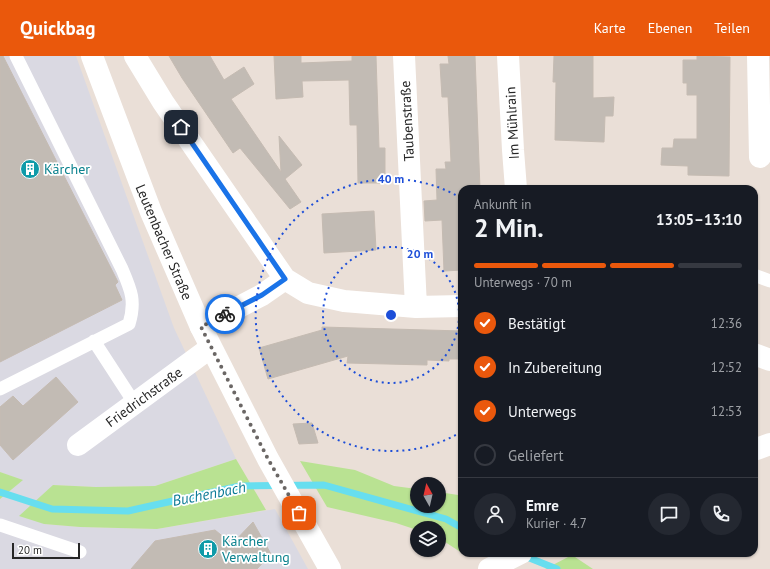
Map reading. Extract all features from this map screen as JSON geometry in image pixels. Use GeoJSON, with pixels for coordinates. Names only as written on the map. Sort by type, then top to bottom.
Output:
{"type":"FeatureCollection","features":[{"type":"Feature","properties":{"kind":"street","name":"Leutenbacher Straße"},"geometry":{"type":"LineString","coordinates":[[92,56],[151,212],[210,348],[268,459],[330,569]]}},
{"type":"Feature","properties":{"kind":"street"},"geometry":{"type":"LineString","coordinates":[[135,56],[164,102],[285,279],[308,293],[344,301],[416,306],[458,306]]}},
{"type":"Feature","properties":{"kind":"street","name":"Taubenstraße"},"geometry":{"type":"LineString","coordinates":[[404,56],[416,306]]}},
{"type":"Feature","properties":{"kind":"street","name":"Im Mühlrain"},"geometry":{"type":"LineString","coordinates":[[508,56],[512,150],[516,185]]}},
{"type":"Feature","properties":{"kind":"street"},"geometry":{"type":"LineString","coordinates":[[758,56],[760,157]]}},
{"type":"Feature","properties":{"kind":"street"},"geometry":{"type":"LineString","coordinates":[[201,327],[262,295],[285,279]]}},
{"type":"Feature","properties":{"kind":"street","name":"Friedrichstraße"},"geometry":{"type":"LineString","coordinates":[[78,445],[210,348]]}},
{"type":"Feature","properties":{"kind":"street"},"geometry":{"type":"LineString","coordinates":[[758,356],[770,360]]}},
{"type":"Feature","properties":{"kind":"street"},"geometry":{"type":"LineString","coordinates":[[758,448],[770,444]]}},
{"type":"Feature","properties":{"kind":"lane"},"geometry":{"type":"LineString","coordinates":[[0,390],[129,324],[133,312],[132,292],[122,269],[16,56]]}},
{"type":"Feature","properties":{"kind":"lane"},"geometry":{"type":"LineString","coordinates":[[758,276],[770,281]]}},
{"type":"Feature","properties":{"kind":"lane"},"geometry":{"type":"LineString","coordinates":[[94,341],[135,404]]}},
{"type":"Feature","properties":{"kind":"lane"},"geometry":{"type":"LineString","coordinates":[[0,524],[80,552]]}},
{"type":"Feature","properties":{"kind":"shaded area"},"geometry":{"type":"Polygon","coordinates":[[[0,56],[76,56],[174,328],[236,459],[155,486],[96,487],[53,485],[44,524],[80,527],[157,529],[275,509],[308,569],[0,569],[0,499],[22,480],[0,472],[0,56]]]}},
{"type":"Feature","properties":{"kind":"green space"},"geometry":{"type":"Polygon","coordinates":[[[236,459],[266,510],[157,529],[80,527],[44,524],[19,516],[53,485],[96,487],[155,486],[236,459]]]}},
{"type":"Feature","properties":{"kind":"green space"},"geometry":{"type":"Polygon","coordinates":[[[300,461],[355,470],[394,486],[410,488],[410,513],[446,513],[446,493],[458,495],[458,550],[446,543],[446,521],[410,521],[410,528],[327,507],[300,461]]]}},
{"type":"Feature","properties":{"kind":"green space"},"geometry":{"type":"Polygon","coordinates":[[[0,472],[23,480],[0,499],[0,472]]]}},
{"type":"Feature","properties":{"kind":"green space"},"geometry":{"type":"Polygon","coordinates":[[[568,557],[575,557],[593,569],[545,569],[568,557]]]}},
{"type":"Feature","properties":{"kind":"building","name":"Kärcher"},"geometry":{"type":"Polygon","coordinates":[[[0,56],[3,56],[118,282],[115,285],[122,300],[0,362],[0,56]]]}},
{"type":"Feature","properties":{"kind":"building"},"geometry":{"type":"Polygon","coordinates":[[[169,56],[210,56],[224,80],[244,67],[254,84],[231,99],[281,172],[279,136],[302,165],[285,179],[301,202],[290,209],[240,148],[233,153],[182,78],[169,56]]]}},
{"type":"Feature","properties":{"kind":"building"},"geometry":{"type":"Polygon","coordinates":[[[274,56],[301,56],[301,63],[352,61],[352,56],[376,56],[379,148],[385,148],[385,183],[358,183],[357,125],[350,125],[349,80],[302,81],[303,97],[276,99],[274,56]]]}},
{"type":"Feature","properties":{"kind":"building"},"geometry":{"type":"Polygon","coordinates":[[[448,56],[475,56],[480,185],[458,185],[458,270],[444,271],[442,220],[425,221],[424,201],[437,200],[436,169],[446,169],[445,162],[451,162],[448,97],[442,97],[440,64],[449,64],[448,56]]]}},
{"type":"Feature","properties":{"kind":"building"},"geometry":{"type":"Polygon","coordinates":[[[554,56],[593,56],[593,98],[614,97],[613,116],[605,116],[604,142],[555,140],[556,82],[553,82],[554,56]]]}},
{"type":"Feature","properties":{"kind":"building"},"geometry":{"type":"Polygon","coordinates":[[[697,56],[730,57],[729,176],[688,175],[688,166],[661,165],[662,148],[673,148],[674,139],[697,139],[697,95],[687,95],[687,83],[683,83],[683,60],[697,60],[697,56]]]}},
{"type":"Feature","properties":{"kind":"building"},"geometry":{"type":"Polygon","coordinates":[[[374,211],[376,250],[324,253],[322,214],[374,211]]]}},
{"type":"Feature","properties":{"kind":"building"},"geometry":{"type":"Polygon","coordinates":[[[322,327],[458,331],[458,359],[449,359],[449,361],[427,360],[427,365],[347,363],[348,356],[268,379],[259,348],[322,330],[322,327]]]}},
{"type":"Feature","properties":{"kind":"building"},"geometry":{"type":"Polygon","coordinates":[[[56,377],[78,402],[13,460],[0,445],[0,407],[13,396],[23,406],[56,377]]]}},
{"type":"Feature","properties":{"kind":"building"},"geometry":{"type":"Polygon","coordinates":[[[312,423],[318,443],[299,444],[293,424],[312,423]]]}},
{"type":"Feature","properties":{"kind":"building","name":"Kärcher Verwaltung"},"geometry":{"type":"Polygon","coordinates":[[[253,522],[271,554],[257,569],[131,569],[155,541],[215,530],[232,544],[253,522]]]}},
{"type":"Feature","properties":{"kind":"waterway","name":"Buchenbach"},"geometry":{"type":"LineString","coordinates":[[0,492],[52,509],[128,511],[240,486],[324,485],[446,519],[458,526]]}},
{"type":"Feature","properties":{"kind":"waterway","name":"Buchenbach"},"geometry":{"type":"LineString","coordinates":[[527,557],[557,569]]}},
{"type":"Feature","properties":{"kind":"way so far"},"geometry":{"type":"LineString","coordinates":[[225,314],[201,327],[210,348],[268,459],[299,513]]}},
{"type":"Feature","properties":{"kind":"place","name":"Kärcher"},"geometry":{"type":"Point","coordinates":[30,169]}},
{"type":"Feature","properties":{"kind":"place","name":"Kärcher Verwaltung"},"geometry":{"type":"Point","coordinates":[208,549]}},
{"type":"Feature","properties":{"kind":"route"},"geometry":{"type":"LineString","coordinates":[[181,127],[285,279],[262,295],[225,314]]}}]}
